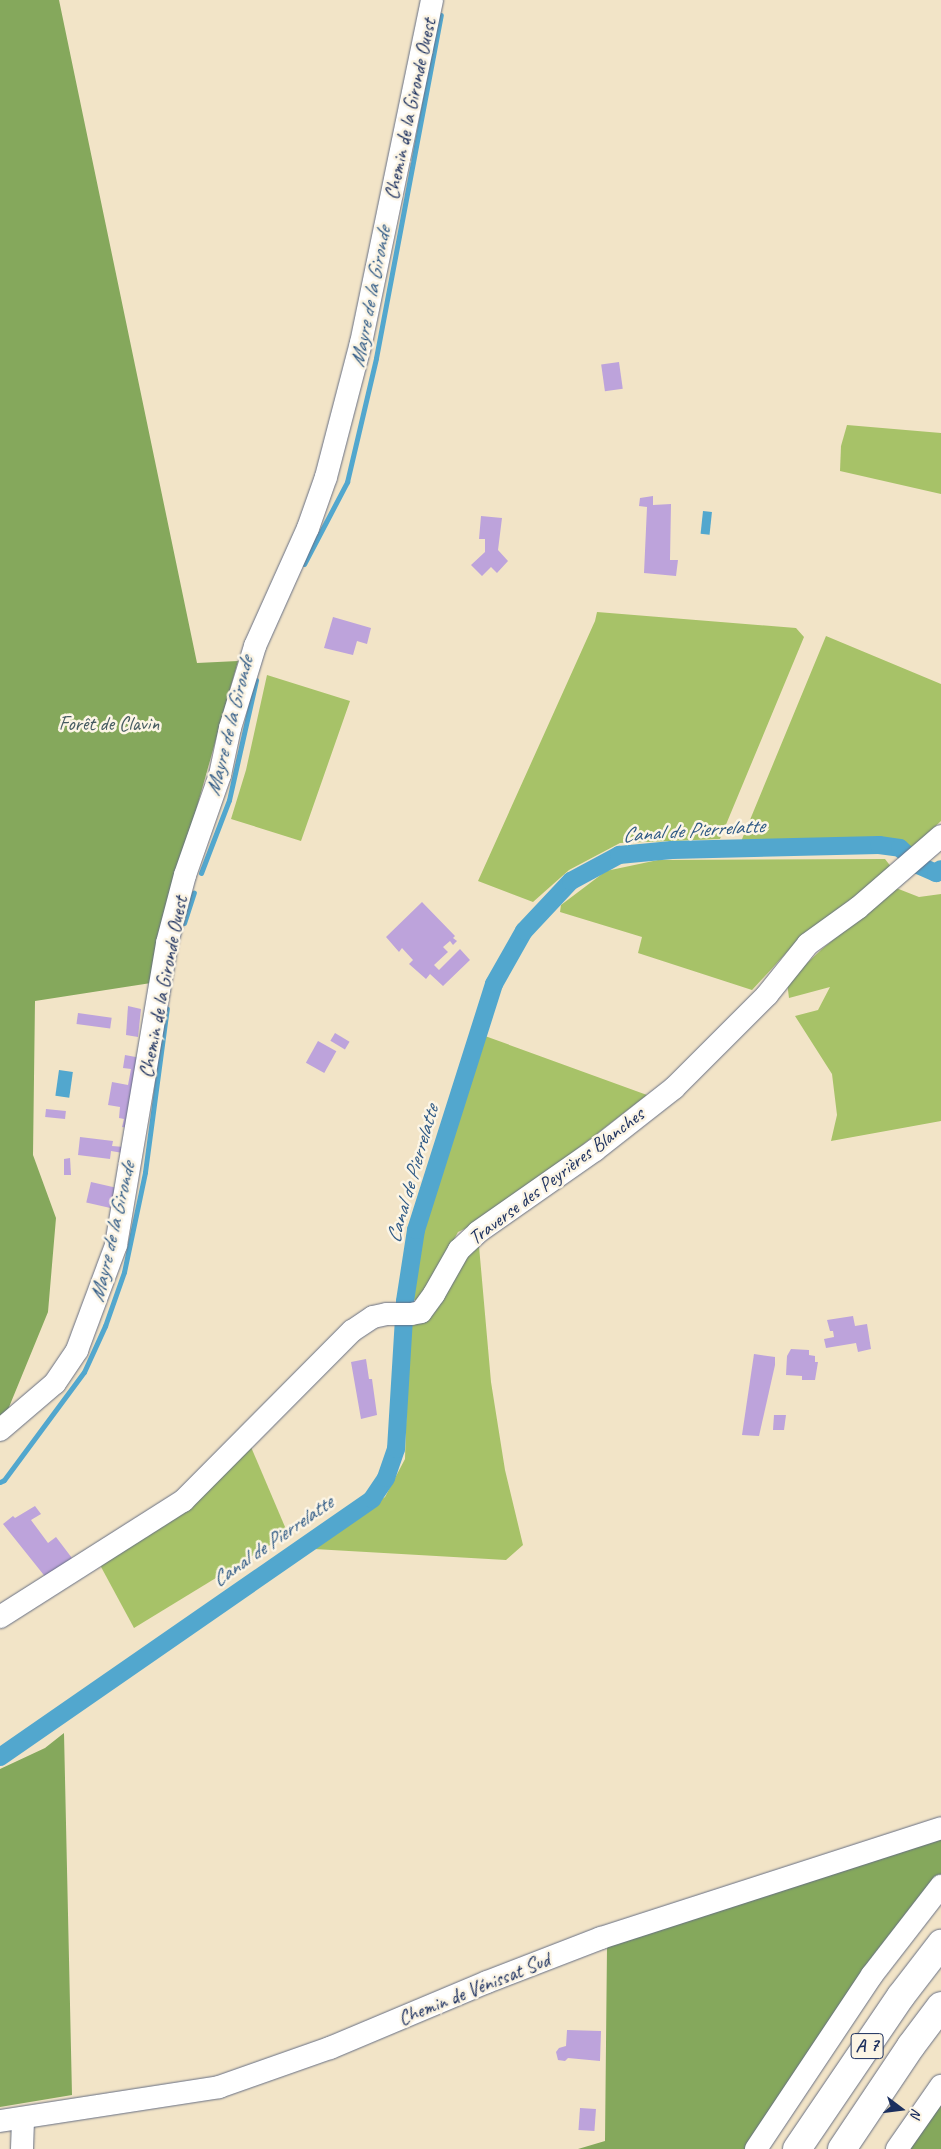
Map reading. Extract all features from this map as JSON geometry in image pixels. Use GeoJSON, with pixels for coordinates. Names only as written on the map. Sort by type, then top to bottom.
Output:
{"type":"FeatureCollection","features":[{"type":"Feature","properties":{"kind":"highway","name":"A 7"},"geometry":{"type":"LineString","coordinates":[[797,2149],[901,1996],[941,1944]]}},
{"type":"Feature","properties":{"kind":"highway","name":"A 7"},"geometry":{"type":"LineString","coordinates":[[842,2149],[911,2046],[941,2006]]}},
{"type":"Feature","properties":{"kind":"street","name":"Chemin de la Gironde Ouest"},"geometry":{"type":"LineString","coordinates":[[0,1430],[55,1383],[77,1350],[116,1245],[167,943],[185,875],[220,775],[230,728],[254,646],[308,528],[326,477],[361,343],[432,0]]}},
{"type":"Feature","properties":{"kind":"street","name":"Traverse des Peyrières Blanches"},"geometry":{"type":"LineString","coordinates":[[0,1617],[183,1501],[352,1331],[373,1317],[387,1314],[421,1312],[434,1294],[459,1250],[478,1232],[595,1150],[674,1088],[766,995],[808,944],[858,908],[941,836]]}},
{"type":"Feature","properties":{"kind":"street","name":"Chemin de Vénissat Sud"},"geometry":{"type":"LineString","coordinates":[[0,2121],[219,2087],[330,2048],[486,1982],[601,1938],[941,1828]]}},
{"type":"Feature","properties":{"kind":"street"},"geometry":{"type":"LineString","coordinates":[[756,2149],[872,1975],[941,1886]]}},
{"type":"Feature","properties":{"kind":"street"},"geometry":{"type":"LineString","coordinates":[[897,2149],[941,2086]]}},
{"type":"Feature","properties":{"kind":"street"},"geometry":{"type":"LineString","coordinates":[[22,2149],[23,2118]]}},
{"type":"Feature","properties":{"kind":"green space","name":"Forêt de Clavin"},"geometry":{"type":"Polygon","coordinates":[[[0,0],[59,0],[197,663],[238,661],[157,949],[151,983],[35,1001],[33,1155],[56,1218],[48,1312],[7,1412],[0,1418],[0,0]]]}},
{"type":"Feature","properties":{"kind":"green space"},"geometry":{"type":"Polygon","coordinates":[[[847,425],[941,433],[941,494],[840,471],[841,446],[847,425]]]}},
{"type":"Feature","properties":{"kind":"green space"},"geometry":{"type":"Polygon","coordinates":[[[597,612],[796,628],[804,637],[720,839],[620,843],[569,870],[533,902],[478,881],[595,621],[597,612]]]}},
{"type":"Feature","properties":{"kind":"green space"},"geometry":{"type":"Polygon","coordinates":[[[826,636],[941,684],[941,821],[912,848],[895,840],[740,844],[826,636]]]}},
{"type":"Feature","properties":{"kind":"green space"},"geometry":{"type":"Polygon","coordinates":[[[267,675],[350,701],[301,841],[231,819],[246,770],[267,675]]]}},
{"type":"Feature","properties":{"kind":"green space"},"geometry":{"type":"Polygon","coordinates":[[[885,859],[892,868],[800,938],[752,990],[638,953],[642,937],[560,912],[561,905],[606,871],[658,860],[885,859]]]}},
{"type":"Feature","properties":{"kind":"green space"},"geometry":{"type":"Polygon","coordinates":[[[896,888],[919,897],[941,894],[941,1121],[831,1141],[837,1115],[832,1074],[795,1016],[818,1010],[830,987],[789,998],[787,982],[822,949],[896,888]]]}},
{"type":"Feature","properties":{"kind":"green space"},"geometry":{"type":"Polygon","coordinates":[[[485,1036],[647,1095],[488,1218],[458,1232],[420,1302],[410,1298],[424,1218],[485,1036]]]}},
{"type":"Feature","properties":{"kind":"green space"},"geometry":{"type":"Polygon","coordinates":[[[479,1246],[491,1382],[505,1470],[523,1545],[506,1560],[314,1549],[385,1497],[405,1459],[409,1326],[425,1322],[450,1288],[459,1261],[479,1246]]]}},
{"type":"Feature","properties":{"kind":"green space"},"geometry":{"type":"Polygon","coordinates":[[[251,1447],[288,1534],[134,1628],[100,1565],[251,1447]]]}},
{"type":"Feature","properties":{"kind":"green space"},"geometry":{"type":"Polygon","coordinates":[[[64,1733],[72,2095],[0,2107],[0,1769],[45,1748],[64,1733]]]}},
{"type":"Feature","properties":{"kind":"green space"},"geometry":{"type":"Polygon","coordinates":[[[941,1832],[941,1879],[749,2149],[578,2149],[605,2141],[607,1947],[941,1832]]]}},
{"type":"Feature","properties":{"kind":"green space"},"geometry":{"type":"Polygon","coordinates":[[[941,2093],[941,2149],[902,2149],[941,2093]]]}},
{"type":"Feature","properties":{"kind":"water"},"geometry":{"type":"Polygon","coordinates":[[[703,511],[712,512],[710,535],[701,534],[703,511]]]}},
{"type":"Feature","properties":{"kind":"water"},"geometry":{"type":"Polygon","coordinates":[[[59,1070],[73,1072],[69,1098],[55,1096],[59,1070]]]}},
{"type":"Feature","properties":{"kind":"building"},"geometry":{"type":"Polygon","coordinates":[[[619,362],[623,389],[605,391],[601,365],[619,362]]]}},
{"type":"Feature","properties":{"kind":"building"},"geometry":{"type":"Polygon","coordinates":[[[653,496],[653,505],[671,504],[670,560],[678,560],[676,576],[644,573],[647,507],[639,506],[640,498],[653,496]]]}},
{"type":"Feature","properties":{"kind":"building"},"geometry":{"type":"Polygon","coordinates":[[[481,516],[502,518],[498,550],[508,561],[497,573],[491,567],[482,576],[471,565],[485,552],[485,539],[479,539],[481,516]]]}},
{"type":"Feature","properties":{"kind":"building"},"geometry":{"type":"Polygon","coordinates":[[[333,617],[371,628],[367,644],[357,641],[353,655],[324,648],[333,617]]]}},
{"type":"Feature","properties":{"kind":"building"},"geometry":{"type":"Polygon","coordinates":[[[422,902],[455,936],[453,938],[457,941],[453,945],[450,941],[443,947],[448,952],[434,965],[439,970],[460,949],[470,960],[443,986],[430,974],[426,979],[409,964],[413,960],[402,948],[399,952],[386,937],[422,902]]]}},
{"type":"Feature","properties":{"kind":"building"},"geometry":{"type":"Polygon","coordinates":[[[128,1006],[141,1009],[138,1037],[126,1035],[128,1006]]]}},
{"type":"Feature","properties":{"kind":"building"},"geometry":{"type":"Polygon","coordinates":[[[78,1013],[112,1018],[110,1029],[76,1024],[78,1013]]]}},
{"type":"Feature","properties":{"kind":"building"},"geometry":{"type":"Polygon","coordinates":[[[335,1033],[350,1042],[345,1049],[330,1041],[335,1033]]]}},
{"type":"Feature","properties":{"kind":"building"},"geometry":{"type":"Polygon","coordinates":[[[318,1041],[336,1051],[324,1073],[306,1063],[318,1041]]]}},
{"type":"Feature","properties":{"kind":"building"},"geometry":{"type":"Polygon","coordinates":[[[125,1055],[141,1058],[130,1128],[122,1127],[124,1119],[119,1118],[120,1107],[108,1105],[112,1082],[128,1085],[131,1069],[123,1068],[125,1055]]]}},
{"type":"Feature","properties":{"kind":"building"},"geometry":{"type":"Polygon","coordinates":[[[46,1109],[66,1111],[65,1119],[45,1117],[46,1109]]]}},
{"type":"Feature","properties":{"kind":"building"},"geometry":{"type":"Polygon","coordinates":[[[80,1137],[113,1141],[112,1146],[124,1147],[123,1153],[111,1151],[110,1159],[78,1155],[80,1137]]]}},
{"type":"Feature","properties":{"kind":"building"},"geometry":{"type":"Polygon","coordinates":[[[70,1158],[71,1175],[64,1175],[64,1159],[70,1158]]]}},
{"type":"Feature","properties":{"kind":"building"},"geometry":{"type":"Polygon","coordinates":[[[91,1182],[117,1188],[113,1209],[86,1202],[91,1182]]]}},
{"type":"Feature","properties":{"kind":"building"},"geometry":{"type":"Polygon","coordinates":[[[853,1316],[855,1326],[867,1324],[871,1349],[858,1352],[856,1343],[826,1348],[824,1339],[834,1337],[827,1320],[853,1316]]]}},
{"type":"Feature","properties":{"kind":"building"},"geometry":{"type":"Polygon","coordinates":[[[791,1349],[809,1350],[809,1355],[815,1356],[815,1362],[818,1362],[815,1380],[802,1380],[802,1376],[786,1375],[787,1356],[791,1349]]]}},
{"type":"Feature","properties":{"kind":"building"},"geometry":{"type":"Polygon","coordinates":[[[754,1354],[775,1357],[775,1365],[759,1436],[742,1435],[754,1354]]]}},
{"type":"Feature","properties":{"kind":"building"},"geometry":{"type":"Polygon","coordinates":[[[366,1359],[369,1379],[372,1379],[377,1415],[361,1419],[351,1362],[366,1359]]]}},
{"type":"Feature","properties":{"kind":"building"},"geometry":{"type":"Polygon","coordinates":[[[774,1415],[786,1415],[784,1430],[773,1430],[774,1415]]]}},
{"type":"Feature","properties":{"kind":"building"},"geometry":{"type":"Polygon","coordinates":[[[35,1506],[41,1514],[31,1520],[48,1543],[56,1537],[75,1562],[47,1579],[3,1524],[13,1516],[15,1518],[35,1506]]]}},
{"type":"Feature","properties":{"kind":"building"},"geometry":{"type":"Polygon","coordinates":[[[567,2030],[601,2031],[600,2061],[568,2058],[565,2061],[558,2060],[556,2052],[559,2048],[566,2046],[567,2030]]]}},
{"type":"Feature","properties":{"kind":"building"},"geometry":{"type":"Polygon","coordinates":[[[580,2108],[596,2109],[594,2131],[578,2130],[580,2108]]]}},
{"type":"Feature","properties":{"kind":"waterway","name":"Mayre de la Gironde"},"geometry":{"type":"LineString","coordinates":[[304,564],[347,482],[376,358],[441,15]]}},
{"type":"Feature","properties":{"kind":"waterway","name":"Mayre de la Gironde"},"geometry":{"type":"LineString","coordinates":[[201,873],[229,800],[256,680]]}},
{"type":"Feature","properties":{"kind":"waterway","name":"Canal de Pierrelatte"},"geometry":{"type":"LineString","coordinates":[[0,1757],[372,1499],[386,1478],[396,1449],[405,1301],[416,1230],[494,984],[524,931],[571,881],[619,855],[672,850],[879,845],[900,848],[918,865],[936,873],[941,869]]}},
{"type":"Feature","properties":{"kind":"waterway","name":"Mayre de la Gironde"},"geometry":{"type":"LineString","coordinates":[[184,923],[194,893]]}},
{"type":"Feature","properties":{"kind":"waterway","name":"Mayre de la Gironde"},"geometry":{"type":"LineString","coordinates":[[0,1482],[4,1480],[84,1372],[105,1326],[124,1272],[145,1172],[167,1008]]}}]}
